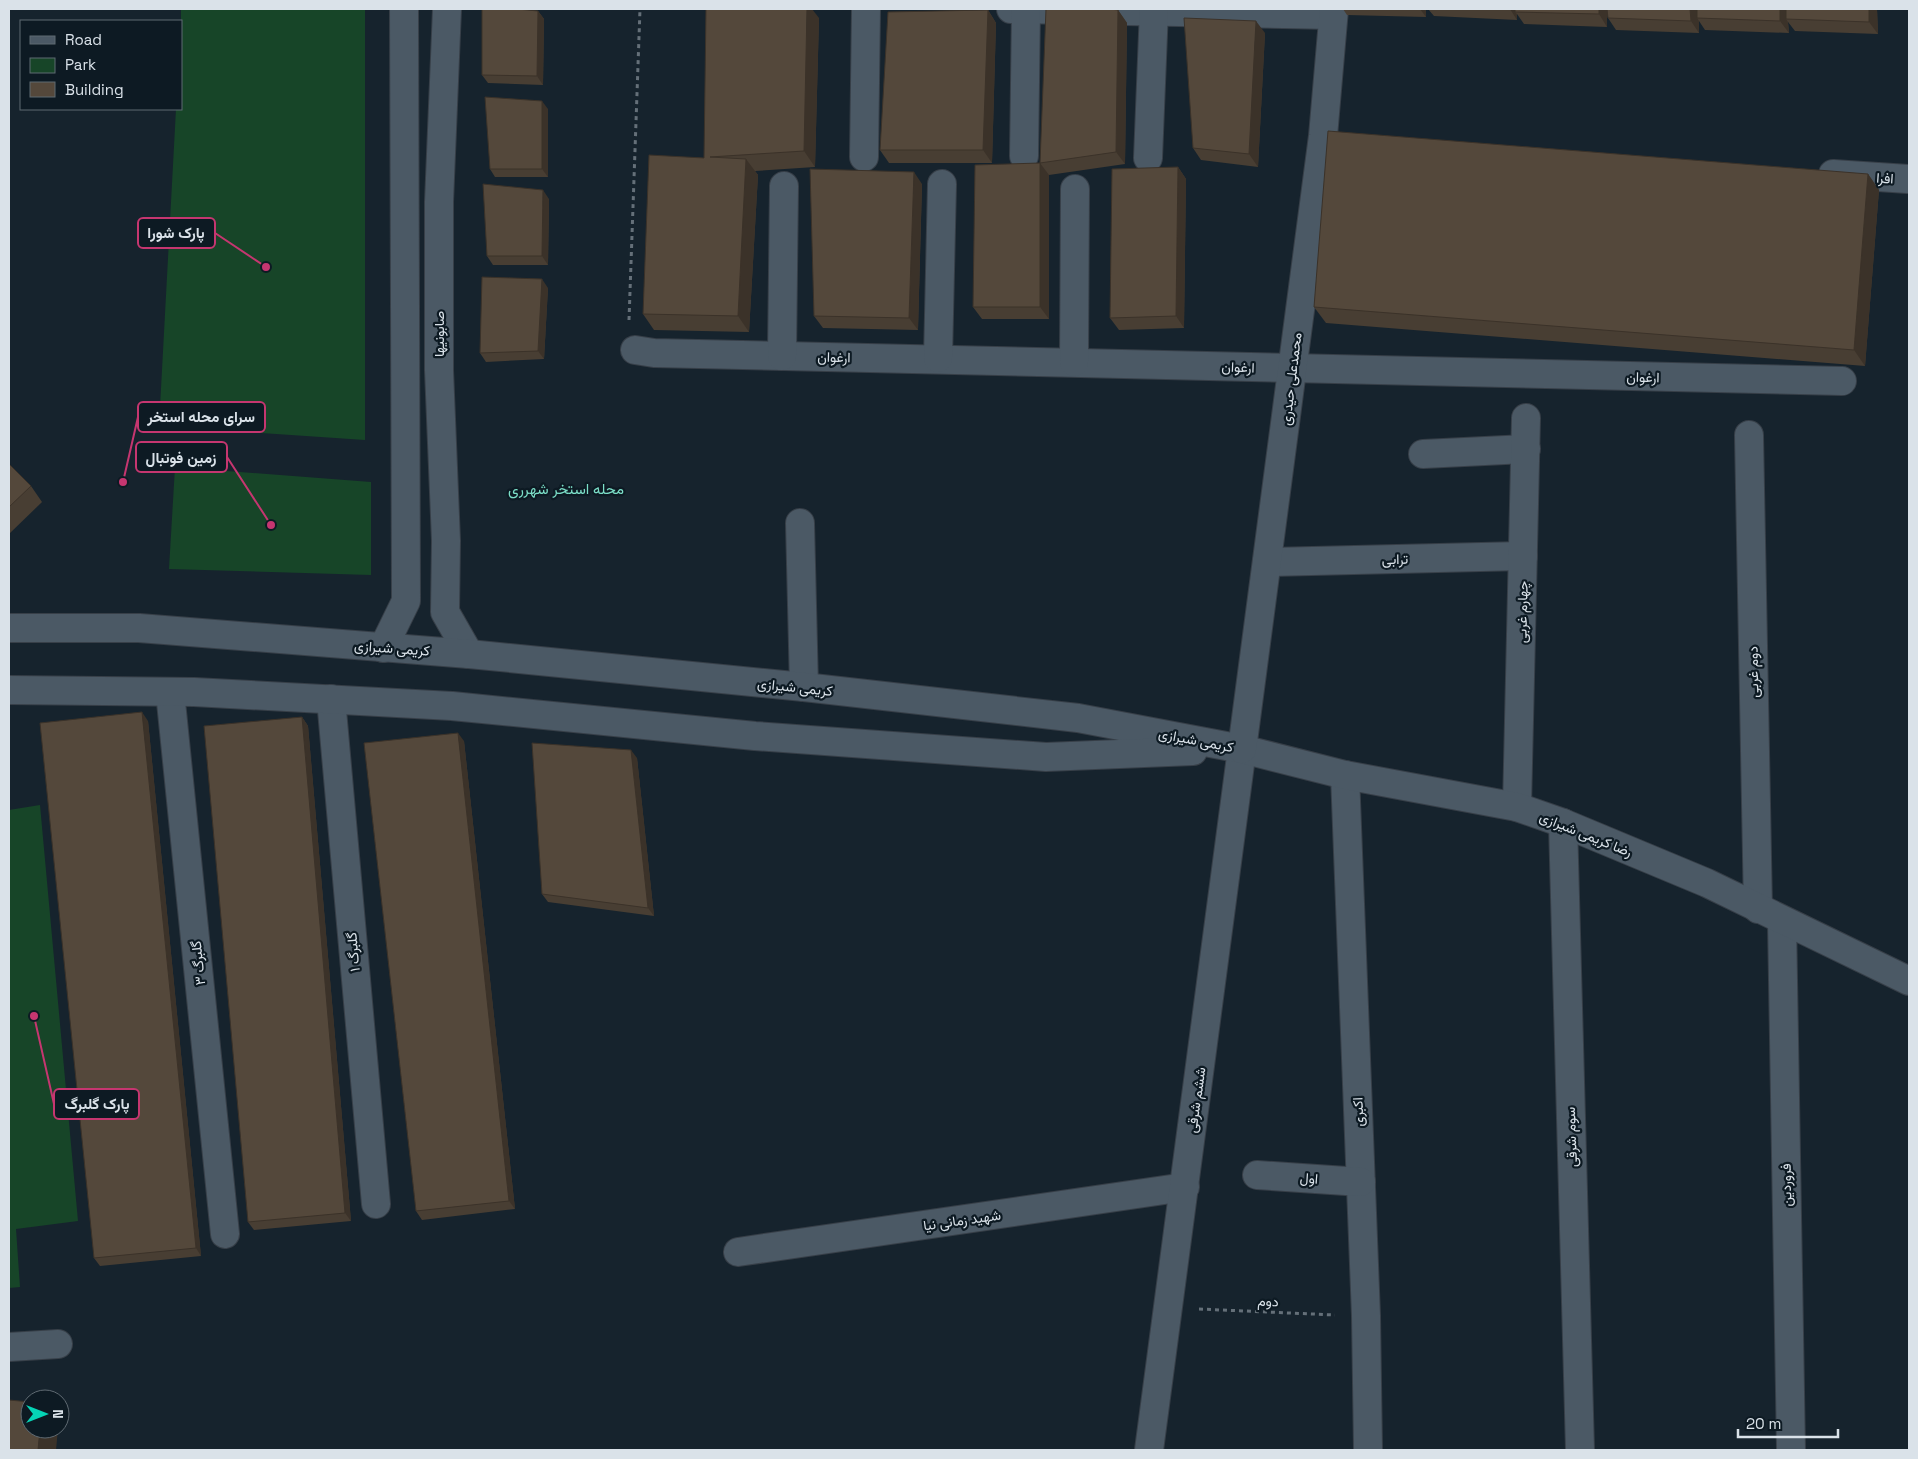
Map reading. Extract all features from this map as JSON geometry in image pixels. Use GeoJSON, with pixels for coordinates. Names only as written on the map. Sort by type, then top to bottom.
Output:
{"type":"FeatureCollection","features":[{"type":"Feature","properties":{"kind":"street"},"geometry":{"type":"LineString","coordinates":[[383,648],[406,601],[404,9]]}},
{"type":"Feature","properties":{"kind":"street","name":"صابونیها"},"geometry":{"type":"LineString","coordinates":[[447,9],[439,202],[439,370],[446,541],[446,612],[469,654]]}},
{"type":"Feature","properties":{"kind":"street"},"geometry":{"type":"LineString","coordinates":[[864,157],[866,9]]}},
{"type":"Feature","properties":{"kind":"street"},"geometry":{"type":"LineString","coordinates":[[1011,9],[1333,12]]}},
{"type":"Feature","properties":{"kind":"street"},"geometry":{"type":"LineString","coordinates":[[1024,156],[1026,9]]}},
{"type":"Feature","properties":{"kind":"street"},"geometry":{"type":"LineString","coordinates":[[1148,158],[1154,11]]}},
{"type":"Feature","properties":{"kind":"street","name":"محمدعلی حیدری"},"geometry":{"type":"LineString","coordinates":[[1242,749],[1323,136],[1333,12]]}},
{"type":"Feature","properties":{"kind":"street"},"geometry":{"type":"LineString","coordinates":[[1323,136],[1353,138]]}},
{"type":"Feature","properties":{"kind":"street","name":"افرا"},"geometry":{"type":"LineString","coordinates":[[1809,172],[1908,179]]}},
{"type":"Feature","properties":{"kind":"street"},"geometry":{"type":"LineString","coordinates":[[938,358],[942,184]]}},
{"type":"Feature","properties":{"kind":"street"},"geometry":{"type":"LineString","coordinates":[[782,356],[784,186]]}},
{"type":"Feature","properties":{"kind":"street"},"geometry":{"type":"LineString","coordinates":[[1074,362],[1075,189]]}},
{"type":"Feature","properties":{"kind":"street","name":"ارغوان"},"geometry":{"type":"LineString","coordinates":[[635,350],[654,353],[938,358],[1842,382]]}},
{"type":"Feature","properties":{"kind":"street","name":"چهارم غربی"},"geometry":{"type":"LineString","coordinates":[[1517,807],[1526,418]]}},
{"type":"Feature","properties":{"kind":"street","name":"دوم غربی"},"geometry":{"type":"LineString","coordinates":[[1749,435],[1770,915]]}},
{"type":"Feature","properties":{"kind":"street"},"geometry":{"type":"LineString","coordinates":[[1423,454],[1526,449]]}},
{"type":"Feature","properties":{"kind":"street"},"geometry":{"type":"LineString","coordinates":[[800,523],[804,687]]}},
{"type":"Feature","properties":{"kind":"street"},"geometry":{"type":"LineString","coordinates":[[407,543],[416,567],[428,571],[435,570],[439,565],[446,541]]}},
{"type":"Feature","properties":{"kind":"street","name":"ترابی"},"geometry":{"type":"LineString","coordinates":[[1267,562],[1523,556]]}},
{"type":"Feature","properties":{"kind":"street","name":"کریمی شیرازی"},"geometry":{"type":"LineString","coordinates":[[9,628],[139,628],[469,654],[804,687],[1078,718],[1242,749]]}},
{"type":"Feature","properties":{"kind":"street","name":"کریمی شیرازی"},"geometry":{"type":"LineString","coordinates":[[9,690],[170,692],[452,706],[756,736],[1046,757],[1242,749]]}},
{"type":"Feature","properties":{"kind":"street","name":"گلبرگ ۳"},"geometry":{"type":"LineString","coordinates":[[170,692],[225,1234]]}},
{"type":"Feature","properties":{"kind":"street","name":"گلبرگ ۱"},"geometry":{"type":"LineString","coordinates":[[331,700],[376,1204]]}},
{"type":"Feature","properties":{"kind":"street","name":"رضا کریمی شیرازی"},"geometry":{"type":"LineString","coordinates":[[1242,749],[1345,775],[1517,807],[1563,823],[1707,883],[1909,981]]}},
{"type":"Feature","properties":{"kind":"street","name":"ششم شرقی"},"geometry":{"type":"LineString","coordinates":[[1150,1450],[1242,749]]}},
{"type":"Feature","properties":{"kind":"street","name":"اکبری"},"geometry":{"type":"LineString","coordinates":[[1345,775],[1366,1316],[1368,1450]]}},
{"type":"Feature","properties":{"kind":"street","name":"سوم شرقی"},"geometry":{"type":"LineString","coordinates":[[1563,823],[1580,1450]]}},
{"type":"Feature","properties":{"kind":"street","name":"فروردین"},"geometry":{"type":"LineString","coordinates":[[1770,915],[1790,1450]]}},
{"type":"Feature","properties":{"kind":"street","name":"اول"},"geometry":{"type":"LineString","coordinates":[[1257,1175],[1360,1182]]}},
{"type":"Feature","properties":{"kind":"street","name":"شهید زمانی نیا"},"geometry":{"type":"LineString","coordinates":[[738,1252],[1185,1187]]}},
{"type":"Feature","properties":{"kind":"street"},"geometry":{"type":"LineString","coordinates":[[9,1347],[58,1344]]}},
{"type":"Feature","properties":{"kind":"path"},"geometry":{"type":"LineString","coordinates":[[635,350],[629,332],[640,9]]}},
{"type":"Feature","properties":{"kind":"path","name":"دوم"},"geometry":{"type":"LineString","coordinates":[[1169,1307],[1366,1316]]}},
{"type":"Feature","properties":{"kind":"green space"},"geometry":{"type":"Polygon","coordinates":[[[181,9],[365,9],[365,440],[159,426],[176,110],[182,110],[181,9]]]}},
{"type":"Feature","properties":{"kind":"green space"},"geometry":{"type":"Polygon","coordinates":[[[175,467],[371,482],[371,575],[169,569],[175,467]]]}},
{"type":"Feature","properties":{"kind":"green space"},"geometry":{"type":"Polygon","coordinates":[[[40,805],[78,1221],[16,1229],[20,1287],[9,1288],[9,810],[40,805]]]}},
{"type":"Feature","properties":{"kind":"building"},"geometry":{"type":"Polygon","coordinates":[[[482,9],[538,11],[537,76],[482,75],[482,9]]]}},
{"type":"Feature","properties":{"kind":"building"},"geometry":{"type":"Polygon","coordinates":[[[706,9],[807,9],[804,151],[710,157],[746,159],[738,316],[643,314],[649,155],[704,158],[706,9]]]}},
{"type":"Feature","properties":{"kind":"building"},"geometry":{"type":"Polygon","coordinates":[[[1046,9],[1118,10],[1116,152],[1040,163],[1046,9]]]}},
{"type":"Feature","properties":{"kind":"building"},"geometry":{"type":"Polygon","coordinates":[[[1515,9],[1599,9],[1599,14],[1515,12],[1515,9]]]}},
{"type":"Feature","properties":{"kind":"building"},"geometry":{"type":"Polygon","coordinates":[[[1607,9],[1690,9],[1691,21],[1608,18],[1607,9]]]}},
{"type":"Feature","properties":{"kind":"building"},"geometry":{"type":"Polygon","coordinates":[[[1697,9],[1780,9],[1780,21],[1697,18],[1697,9]]]}},
{"type":"Feature","properties":{"kind":"building"},"geometry":{"type":"Polygon","coordinates":[[[1786,9],[1869,9],[1869,22],[1786,19],[1786,9]]]}},
{"type":"Feature","properties":{"kind":"building"},"geometry":{"type":"Polygon","coordinates":[[[988,10],[983,150],[880,150],[888,12],[988,10]]]}},
{"type":"Feature","properties":{"kind":"building"},"geometry":{"type":"Polygon","coordinates":[[[1184,18],[1256,21],[1249,154],[1193,148],[1184,18]]]}},
{"type":"Feature","properties":{"kind":"building"},"geometry":{"type":"Polygon","coordinates":[[[485,97],[542,101],[542,169],[490,169],[485,97]]]}},
{"type":"Feature","properties":{"kind":"building"},"geometry":{"type":"Polygon","coordinates":[[[1328,131],[1868,174],[1854,350],[1314,307],[1328,131]]]}},
{"type":"Feature","properties":{"kind":"building"},"geometry":{"type":"Polygon","coordinates":[[[1040,163],[1040,307],[973,307],[975,165],[1040,163]]]}},
{"type":"Feature","properties":{"kind":"building"},"geometry":{"type":"Polygon","coordinates":[[[1178,167],[1176,316],[1110,318],[1112,169],[1178,167]]]}},
{"type":"Feature","properties":{"kind":"building"},"geometry":{"type":"Polygon","coordinates":[[[810,169],[914,172],[909,318],[814,316],[810,169]]]}},
{"type":"Feature","properties":{"kind":"building"},"geometry":{"type":"Polygon","coordinates":[[[483,184],[543,190],[542,256],[487,256],[483,184]]]}},
{"type":"Feature","properties":{"kind":"building"},"geometry":{"type":"Polygon","coordinates":[[[482,277],[542,279],[538,351],[480,353],[482,277]]]}},
{"type":"Feature","properties":{"kind":"building"},"geometry":{"type":"Polygon","coordinates":[[[9,464],[31,486],[9,507],[9,464]]]}},
{"type":"Feature","properties":{"kind":"building"},"geometry":{"type":"Polygon","coordinates":[[[142,712],[196,1248],[94,1258],[40,723],[142,712]]]}},
{"type":"Feature","properties":{"kind":"building"},"geometry":{"type":"Polygon","coordinates":[[[302,717],[345,1213],[248,1222],[204,726],[302,717]]]}},
{"type":"Feature","properties":{"kind":"building"},"geometry":{"type":"Polygon","coordinates":[[[458,733],[509,1201],[416,1211],[364,743],[458,733]]]}},
{"type":"Feature","properties":{"kind":"building"},"geometry":{"type":"Polygon","coordinates":[[[532,743],[631,750],[648,908],[542,894],[532,743]]]}},
{"type":"Feature","properties":{"kind":"building"},"geometry":{"type":"Polygon","coordinates":[[[9,1400],[20,1401],[20,1439],[39,1439],[38,1450],[9,1450],[9,1400]]]}},
{"type":"Feature","properties":{"kind":"place","name":"پارک شورا"},"geometry":{"type":"Point","coordinates":[266,267]}},
{"type":"Feature","properties":{"kind":"place","name":"سرای محله استخر"},"geometry":{"type":"Point","coordinates":[123,482]}},
{"type":"Feature","properties":{"kind":"place","name":"زمین فوتبال"},"geometry":{"type":"Point","coordinates":[271,525]}},
{"type":"Feature","properties":{"kind":"place","name":"پارک گلبرگ"},"geometry":{"type":"Point","coordinates":[34,1016]}},
{"type":"Feature","properties":{"kind":"district","name":"محله استخر شهرری"},"geometry":{"type":"Point","coordinates":[566,488]}}]}
